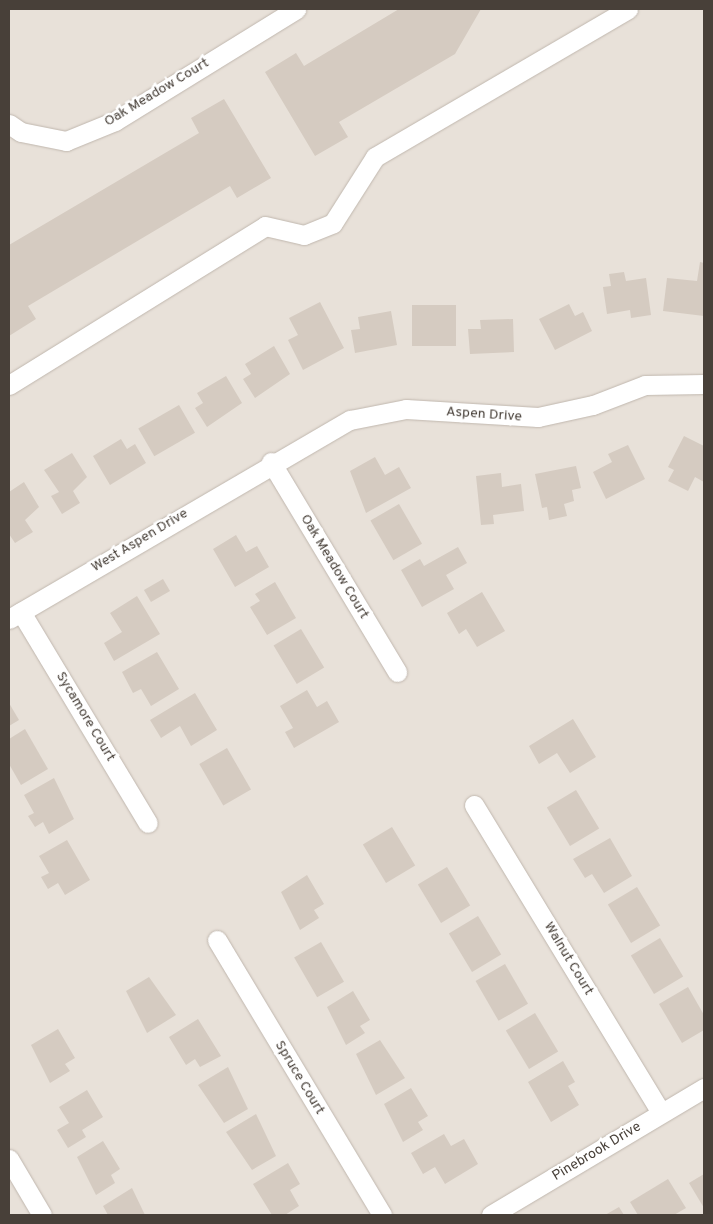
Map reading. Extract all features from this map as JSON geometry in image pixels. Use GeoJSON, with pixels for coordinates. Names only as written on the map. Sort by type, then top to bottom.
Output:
{"type":"FeatureCollection","features":[{"type":"Feature","properties":{"kind":"street","name":"Oak Meadow Court"},"geometry":{"type":"LineString","coordinates":[[9,124],[21,132],[66,141],[115,121],[296,9]]}},
{"type":"Feature","properties":{"kind":"street"},"geometry":{"type":"LineString","coordinates":[[9,385],[266,226],[304,235],[333,223],[375,157],[628,9]]}},
{"type":"Feature","properties":{"kind":"street","name":"Aspen Drive"},"geometry":{"type":"LineString","coordinates":[[271,462],[328,429],[376,412],[406,409],[538,418],[593,405],[645,385],[704,384]]}},
{"type":"Feature","properties":{"kind":"street","name":"Oak Meadow Court"},"geometry":{"type":"LineString","coordinates":[[271,462],[397,672]]}},
{"type":"Feature","properties":{"kind":"street","name":"West Aspen Drive"},"geometry":{"type":"LineString","coordinates":[[15,616],[271,462]]}},
{"type":"Feature","properties":{"kind":"street","name":"Sycamore Court"},"geometry":{"type":"LineString","coordinates":[[15,616],[148,823]]}},
{"type":"Feature","properties":{"kind":"street","name":"Walnut Court"},"geometry":{"type":"LineString","coordinates":[[474,805],[661,1114]]}},
{"type":"Feature","properties":{"kind":"street","name":"Spruce Court"},"geometry":{"type":"LineString","coordinates":[[217,940],[382,1215]]}},
{"type":"Feature","properties":{"kind":"street","name":"Pinebrook Drive"},"geometry":{"type":"LineString","coordinates":[[491,1215],[704,1088]]}},
{"type":"Feature","properties":{"kind":"street"},"geometry":{"type":"LineString","coordinates":[[9,1159],[42,1215]]}},
{"type":"Feature","properties":{"kind":"shaded area"},"geometry":{"type":"Polygon","coordinates":[[[9,9],[704,9],[704,1215],[9,1215],[9,9]]]}},
{"type":"Feature","properties":{"kind":"building"},"geometry":{"type":"Polygon","coordinates":[[[399,9],[481,9],[455,54],[339,122],[348,137],[315,156],[265,72],[296,53],[304,66],[399,9]]]}},
{"type":"Feature","properties":{"kind":"building"},"geometry":{"type":"Polygon","coordinates":[[[224,99],[271,178],[237,198],[230,186],[28,306],[36,319],[9,336],[9,245],[199,133],[191,118],[224,99]]]}},
{"type":"Feature","properties":{"kind":"building"},"geometry":{"type":"Polygon","coordinates":[[[700,262],[704,263],[704,316],[663,311],[667,278],[697,281],[700,262]]]}},
{"type":"Feature","properties":{"kind":"building"},"geometry":{"type":"Polygon","coordinates":[[[624,272],[626,281],[646,278],[651,315],[631,318],[630,310],[607,314],[603,287],[611,286],[609,274],[624,272]]]}},
{"type":"Feature","properties":{"kind":"building"},"geometry":{"type":"Polygon","coordinates":[[[320,302],[344,348],[303,370],[288,340],[298,335],[289,318],[320,302]]]}},
{"type":"Feature","properties":{"kind":"building"},"geometry":{"type":"Polygon","coordinates":[[[569,304],[575,316],[583,312],[592,331],[555,350],[539,319],[569,304]]]}},
{"type":"Feature","properties":{"kind":"building"},"geometry":{"type":"Polygon","coordinates":[[[412,305],[456,305],[456,346],[412,346],[412,305]]]}},
{"type":"Feature","properties":{"kind":"building"},"geometry":{"type":"Polygon","coordinates":[[[391,311],[397,345],[355,353],[351,330],[360,329],[358,317],[391,311]]]}},
{"type":"Feature","properties":{"kind":"building"},"geometry":{"type":"Polygon","coordinates":[[[513,319],[514,352],[470,354],[468,329],[481,329],[480,320],[513,319]]]}},
{"type":"Feature","properties":{"kind":"building"},"geometry":{"type":"Polygon","coordinates":[[[274,346],[290,374],[255,398],[243,379],[251,374],[245,364],[274,346]]]}},
{"type":"Feature","properties":{"kind":"building"},"geometry":{"type":"Polygon","coordinates":[[[226,376],[242,403],[207,427],[195,408],[203,403],[197,393],[226,376]]]}},
{"type":"Feature","properties":{"kind":"building"},"geometry":{"type":"Polygon","coordinates":[[[179,405],[195,433],[154,456],[138,428],[179,405]]]}},
{"type":"Feature","properties":{"kind":"building"},"geometry":{"type":"Polygon","coordinates":[[[684,436],[704,446],[704,482],[695,477],[688,491],[668,481],[674,470],[668,467],[684,436]]]}},
{"type":"Feature","properties":{"kind":"building"},"geometry":{"type":"Polygon","coordinates":[[[121,439],[127,449],[135,444],[146,463],[110,485],[93,456],[121,439]]]}},
{"type":"Feature","properties":{"kind":"building"},"geometry":{"type":"Polygon","coordinates":[[[628,445],[645,479],[606,499],[593,472],[612,462],[608,454],[628,445]]]}},
{"type":"Feature","properties":{"kind":"building"},"geometry":{"type":"Polygon","coordinates":[[[72,453],[87,477],[73,491],[80,503],[62,514],[51,496],[59,492],[44,470],[72,453]]]}},
{"type":"Feature","properties":{"kind":"building"},"geometry":{"type":"Polygon","coordinates":[[[375,457],[385,475],[399,467],[411,488],[366,513],[350,471],[375,457]]]}},
{"type":"Feature","properties":{"kind":"building"},"geometry":{"type":"Polygon","coordinates":[[[576,466],[581,488],[572,490],[574,501],[564,504],[567,516],[549,520],[547,507],[542,508],[535,474],[576,466]]]}},
{"type":"Feature","properties":{"kind":"building"},"geometry":{"type":"Polygon","coordinates":[[[501,473],[502,487],[521,484],[524,511],[493,515],[494,524],[481,525],[476,476],[501,473]]]}},
{"type":"Feature","properties":{"kind":"building"},"geometry":{"type":"Polygon","coordinates":[[[24,482],[39,507],[25,520],[33,532],[15,543],[9,534],[9,492],[24,482]]]}},
{"type":"Feature","properties":{"kind":"building"},"geometry":{"type":"Polygon","coordinates":[[[399,504],[422,544],[393,560],[370,520],[399,504]]]}},
{"type":"Feature","properties":{"kind":"building"},"geometry":{"type":"Polygon","coordinates":[[[236,535],[246,552],[257,546],[269,567],[235,587],[213,549],[236,535]]]}},
{"type":"Feature","properties":{"kind":"building"},"geometry":{"type":"Polygon","coordinates":[[[458,547],[467,563],[446,575],[454,589],[422,607],[401,570],[420,559],[424,566],[458,547]]]}},
{"type":"Feature","properties":{"kind":"building"},"geometry":{"type":"Polygon","coordinates":[[[163,579],[170,591],[151,602],[144,590],[163,579]]]}},
{"type":"Feature","properties":{"kind":"building"},"geometry":{"type":"Polygon","coordinates":[[[275,582],[296,618],[267,635],[250,607],[260,601],[255,594],[275,582]]]}},
{"type":"Feature","properties":{"kind":"building"},"geometry":{"type":"Polygon","coordinates":[[[482,592],[505,631],[477,647],[466,629],[459,634],[447,613],[482,592]]]}},
{"type":"Feature","properties":{"kind":"building"},"geometry":{"type":"Polygon","coordinates":[[[137,596],[160,634],[114,661],[104,643],[122,632],[110,613],[137,596]]]}},
{"type":"Feature","properties":{"kind":"building"},"geometry":{"type":"Polygon","coordinates":[[[301,629],[324,668],[297,684],[274,645],[301,629]]]}},
{"type":"Feature","properties":{"kind":"building"},"geometry":{"type":"Polygon","coordinates":[[[157,652],[179,689],[151,706],[141,689],[133,693],[122,672],[157,652]]]}},
{"type":"Feature","properties":{"kind":"building"},"geometry":{"type":"Polygon","coordinates":[[[307,690],[317,707],[327,701],[339,722],[294,748],[285,732],[293,728],[280,706],[307,690]]]}},
{"type":"Feature","properties":{"kind":"building"},"geometry":{"type":"Polygon","coordinates":[[[195,693],[217,730],[191,746],[180,726],[161,738],[150,720],[195,693]]]}},
{"type":"Feature","properties":{"kind":"building"},"geometry":{"type":"Polygon","coordinates":[[[9,703],[19,720],[9,726],[9,703]]]}},
{"type":"Feature","properties":{"kind":"building"},"geometry":{"type":"Polygon","coordinates":[[[573,719],[596,757],[570,773],[557,753],[539,764],[529,746],[573,719]]]}},
{"type":"Feature","properties":{"kind":"building"},"geometry":{"type":"Polygon","coordinates":[[[25,729],[48,769],[21,785],[9,764],[9,739],[25,729]]]}},
{"type":"Feature","properties":{"kind":"building"},"geometry":{"type":"Polygon","coordinates":[[[227,748],[251,790],[223,806],[199,764],[227,748]]]}},
{"type":"Feature","properties":{"kind":"building"},"geometry":{"type":"Polygon","coordinates":[[[54,778],[74,819],[49,834],[43,822],[35,827],[28,816],[34,813],[24,795],[54,778]]]}},
{"type":"Feature","properties":{"kind":"building"},"geometry":{"type":"Polygon","coordinates":[[[576,790],[599,829],[570,846],[547,808],[576,790]]]}},
{"type":"Feature","properties":{"kind":"building"},"geometry":{"type":"Polygon","coordinates":[[[392,827],[415,866],[386,883],[363,845],[392,827]]]}},
{"type":"Feature","properties":{"kind":"building"},"geometry":{"type":"Polygon","coordinates":[[[610,838],[632,876],[604,893],[592,874],[585,878],[573,859],[610,838]]]}},
{"type":"Feature","properties":{"kind":"building"},"geometry":{"type":"Polygon","coordinates":[[[67,840],[90,880],[65,895],[58,883],[48,889],[41,877],[49,873],[39,856],[67,840]]]}},
{"type":"Feature","properties":{"kind":"building"},"geometry":{"type":"Polygon","coordinates":[[[447,867],[470,906],[441,923],[418,885],[447,867]]]}},
{"type":"Feature","properties":{"kind":"building"},"geometry":{"type":"Polygon","coordinates":[[[307,875],[324,904],[314,910],[319,918],[300,930],[281,892],[307,875]]]}},
{"type":"Feature","properties":{"kind":"building"},"geometry":{"type":"Polygon","coordinates":[[[637,887],[660,926],[631,943],[608,905],[637,887]]]}},
{"type":"Feature","properties":{"kind":"building"},"geometry":{"type":"Polygon","coordinates":[[[478,916],[501,955],[472,972],[449,934],[478,916]]]}},
{"type":"Feature","properties":{"kind":"building"},"geometry":{"type":"Polygon","coordinates":[[[660,938],[683,977],[654,994],[631,956],[660,938]]]}},
{"type":"Feature","properties":{"kind":"building"},"geometry":{"type":"Polygon","coordinates":[[[321,942],[344,982],[317,997],[294,958],[321,942]]]}},
{"type":"Feature","properties":{"kind":"building"},"geometry":{"type":"Polygon","coordinates":[[[505,964],[528,1004],[499,1021],[476,981],[505,964]]]}},
{"type":"Feature","properties":{"kind":"building"},"geometry":{"type":"Polygon","coordinates":[[[149,977],[176,1015],[147,1033],[126,991],[149,977]]]}},
{"type":"Feature","properties":{"kind":"building"},"geometry":{"type":"Polygon","coordinates":[[[688,987],[704,1015],[704,1030],[682,1043],[659,1004],[688,987]]]}},
{"type":"Feature","properties":{"kind":"building"},"geometry":{"type":"Polygon","coordinates":[[[353,991],[370,1020],[360,1026],[365,1033],[346,1045],[327,1007],[353,991]]]}},
{"type":"Feature","properties":{"kind":"building"},"geometry":{"type":"Polygon","coordinates":[[[535,1013],[558,1052],[529,1069],[506,1031],[535,1013]]]}},
{"type":"Feature","properties":{"kind":"building"},"geometry":{"type":"Polygon","coordinates":[[[198,1019],[221,1056],[200,1067],[195,1059],[186,1065],[169,1037],[198,1019]]]}},
{"type":"Feature","properties":{"kind":"building"},"geometry":{"type":"Polygon","coordinates":[[[58,1029],[75,1058],[65,1064],[70,1071],[50,1083],[31,1045],[58,1029]]]}},
{"type":"Feature","properties":{"kind":"building"},"geometry":{"type":"Polygon","coordinates":[[[380,1040],[405,1078],[376,1095],[356,1054],[380,1040]]]}},
{"type":"Feature","properties":{"kind":"building"},"geometry":{"type":"Polygon","coordinates":[[[563,1061],[575,1082],[568,1086],[579,1105],[551,1122],[528,1082],[563,1061]]]}},
{"type":"Feature","properties":{"kind":"building"},"geometry":{"type":"Polygon","coordinates":[[[228,1067],[248,1109],[224,1123],[198,1085],[228,1067]]]}},
{"type":"Feature","properties":{"kind":"building"},"geometry":{"type":"Polygon","coordinates":[[[411,1088],[428,1116],[418,1122],[423,1130],[403,1142],[384,1104],[411,1088]]]}},
{"type":"Feature","properties":{"kind":"building"},"geometry":{"type":"Polygon","coordinates":[[[87,1090],[103,1117],[82,1130],[86,1137],[68,1148],[57,1130],[69,1123],[59,1107],[87,1090]]]}},
{"type":"Feature","properties":{"kind":"building"},"geometry":{"type":"Polygon","coordinates":[[[256,1114],[276,1156],[252,1170],[226,1132],[256,1114]]]}},
{"type":"Feature","properties":{"kind":"building"},"geometry":{"type":"Polygon","coordinates":[[[444,1134],[451,1146],[464,1139],[478,1164],[445,1184],[435,1167],[423,1174],[411,1153],[444,1134]]]}},
{"type":"Feature","properties":{"kind":"building"},"geometry":{"type":"Polygon","coordinates":[[[103,1141],[120,1169],[111,1175],[115,1183],[96,1195],[77,1157],[103,1141]]]}},
{"type":"Feature","properties":{"kind":"building"},"geometry":{"type":"Polygon","coordinates":[[[288,1163],[300,1184],[290,1190],[299,1206],[285,1215],[272,1215],[253,1184],[288,1163]]]}},
{"type":"Feature","properties":{"kind":"building"},"geometry":{"type":"Polygon","coordinates":[[[704,1174],[704,1208],[689,1183],[704,1174]]]}},
{"type":"Feature","properties":{"kind":"building"},"geometry":{"type":"Polygon","coordinates":[[[668,1179],[686,1208],[674,1215],[638,1215],[630,1202],[668,1179]]]}},
{"type":"Feature","properties":{"kind":"building"},"geometry":{"type":"Polygon","coordinates":[[[132,1188],[145,1215],[108,1215],[103,1206],[132,1188]]]}},
{"type":"Feature","properties":{"kind":"building"},"geometry":{"type":"Polygon","coordinates":[[[619,1207],[624,1215],[605,1215],[619,1207]]]}}]}
